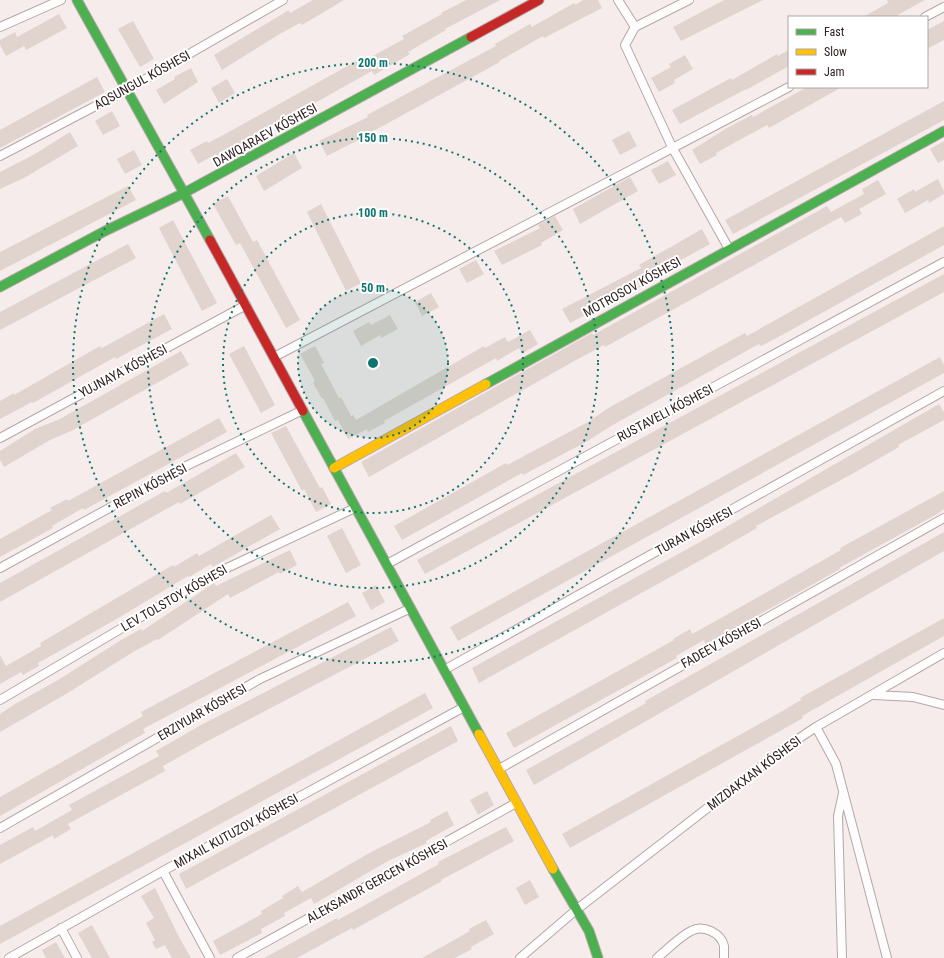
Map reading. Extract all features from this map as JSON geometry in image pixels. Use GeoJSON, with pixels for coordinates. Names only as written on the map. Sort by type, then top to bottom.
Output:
{"type":"FeatureCollection","features":[{"type":"Feature","properties":{"kind":"street"},"geometry":{"type":"LineString","coordinates":[[0,27],[61,0]]}},
{"type":"Feature","properties":{"kind":"street"},"geometry":{"type":"LineString","coordinates":[[77,0],[128,89],[355,508],[499,769],[516,803],[589,931],[598,958]]}},
{"type":"Feature","properties":{"kind":"street","name":"AQSUNGUL KÓSHESI"},"geometry":{"type":"LineString","coordinates":[[0,156],[128,89],[283,0]]}},
{"type":"Feature","properties":{"kind":"street","name":"DAWQARAEV KÓSHESI"},"geometry":{"type":"LineString","coordinates":[[0,287],[105,231],[184,193],[539,0]]}},
{"type":"Feature","properties":{"kind":"street"},"geometry":{"type":"LineString","coordinates":[[618,0],[635,27]]}},
{"type":"Feature","properties":{"kind":"street"},"geometry":{"type":"LineString","coordinates":[[689,0],[635,27],[625,45],[672,147],[728,249]]}},
{"type":"Feature","properties":{"kind":"street"},"geometry":{"type":"LineString","coordinates":[[927,16],[944,7]]}},
{"type":"Feature","properties":{"kind":"street"},"geometry":{"type":"LineString","coordinates":[[274,357],[788,88]]}},
{"type":"Feature","properties":{"kind":"street","name":"MOTROSOV KÓSHESI"},"geometry":{"type":"LineString","coordinates":[[334,468],[944,131]]}},
{"type":"Feature","properties":{"kind":"street","name":"RUSTAVELI KÓSHESI"},"geometry":{"type":"LineString","coordinates":[[387,564],[944,262]]}},
{"type":"Feature","properties":{"kind":"street","name":"YUJNAYA KÓSHESI"},"geometry":{"type":"LineString","coordinates":[[0,438],[246,305]]}},
{"type":"Feature","properties":{"kind":"street","name":"TURAN KÓSHESI"},"geometry":{"type":"LineString","coordinates":[[444,670],[944,391]]}},
{"type":"Feature","properties":{"kind":"street","name":"REPIN KÓSHESI"},"geometry":{"type":"LineString","coordinates":[[0,568],[182,468],[303,410]]}},
{"type":"Feature","properties":{"kind":"street","name":"LEV TOLSTOY KÓSHESI"},"geometry":{"type":"LineString","coordinates":[[0,700],[212,575],[355,508]]}},
{"type":"Feature","properties":{"kind":"street","name":"FADEEV KÓSHESI"},"geometry":{"type":"LineString","coordinates":[[499,769],[944,518]]}},
{"type":"Feature","properties":{"kind":"street","name":"ERZIYUAR KÓSHESI"},"geometry":{"type":"LineString","coordinates":[[0,828],[260,679],[411,608]]}},
{"type":"Feature","properties":{"kind":"street","name":"MIZDAKXAN KÓSHESI"},"geometry":{"type":"LineString","coordinates":[[520,958],[576,910],[786,747],[816,727],[874,695],[944,653]]}},
{"type":"Feature","properties":{"kind":"street"},"geometry":{"type":"LineString","coordinates":[[874,695],[913,697],[944,705]]}},
{"type":"Feature","properties":{"kind":"street","name":"MIXAIL KUTUZOV KÓSHESI"},"geometry":{"type":"LineString","coordinates":[[9,958],[163,871],[464,707]]}},
{"type":"Feature","properties":{"kind":"street"},"geometry":{"type":"LineString","coordinates":[[816,727],[836,764],[887,958]]}},
{"type":"Feature","properties":{"kind":"street"},"geometry":{"type":"LineString","coordinates":[[842,958],[838,816],[843,792]]}},
{"type":"Feature","properties":{"kind":"street","name":"ALEKSANDR GERCEN KÓSHESI"},"geometry":{"type":"LineString","coordinates":[[237,958],[516,803]]}},
{"type":"Feature","properties":{"kind":"street"},"geometry":{"type":"LineString","coordinates":[[163,871],[210,958]]}},
{"type":"Feature","properties":{"kind":"street"},"geometry":{"type":"LineString","coordinates":[[60,928],[77,958]]}},
{"type":"Feature","properties":{"kind":"street"},"geometry":{"type":"LineString","coordinates":[[657,958],[692,930],[703,928],[719,937],[724,944],[724,958]]}},
{"type":"Feature","properties":{"kind":"building"},"geometry":{"type":"Polygon","coordinates":[[[313,0],[344,0],[302,25],[300,23],[278,35],[222,70],[214,55],[289,10],[290,13],[313,0]]]}},
{"type":"Feature","properties":{"kind":"building"},"geometry":{"type":"Polygon","coordinates":[[[466,0],[500,0],[445,29],[446,30],[408,52],[410,54],[374,75],[372,71],[218,157],[216,154],[198,164],[190,150],[227,133],[360,59],[362,62],[404,39],[402,36],[466,0]]]}},
{"type":"Feature","properties":{"kind":"building"},"geometry":{"type":"Polygon","coordinates":[[[583,0],[598,0],[602,8],[544,38],[543,36],[499,61],[500,62],[327,156],[319,141],[368,117],[367,115],[496,46],[495,44],[530,24],[532,27],[574,3],[575,5],[583,0]]]}},
{"type":"Feature","properties":{"kind":"building"},"geometry":{"type":"Polygon","coordinates":[[[724,0],[763,0],[681,41],[673,27],[724,0]]]}},
{"type":"Feature","properties":{"kind":"building"},"geometry":{"type":"Polygon","coordinates":[[[887,0],[925,0],[896,16],[865,16],[888,3],[887,0]]]}},
{"type":"Feature","properties":{"kind":"building"},"geometry":{"type":"Polygon","coordinates":[[[59,14],[67,28],[26,50],[24,46],[6,56],[0,45],[0,40],[15,32],[17,37],[59,14]]]}},
{"type":"Feature","properties":{"kind":"building"},"geometry":{"type":"Polygon","coordinates":[[[133,21],[154,59],[140,67],[118,29],[133,21]]]}},
{"type":"Feature","properties":{"kind":"building"},"geometry":{"type":"Polygon","coordinates":[[[944,21],[944,40],[928,48],[928,29],[944,21]]]}},
{"type":"Feature","properties":{"kind":"building"},"geometry":{"type":"Polygon","coordinates":[[[788,51],[788,67],[680,124],[672,110],[731,78],[732,80],[777,54],[778,56],[788,51]]]}},
{"type":"Feature","properties":{"kind":"building"},"geometry":{"type":"Polygon","coordinates":[[[685,55],[693,69],[674,80],[675,83],[659,92],[651,78],[671,67],[669,64],[685,55]]]}},
{"type":"Feature","properties":{"kind":"building"},"geometry":{"type":"Polygon","coordinates":[[[191,68],[198,82],[164,104],[156,90],[175,79],[174,77],[191,68]]]}},
{"type":"Feature","properties":{"kind":"building"},"geometry":{"type":"Polygon","coordinates":[[[97,77],[105,92],[0,148],[0,130],[97,77]]]}},
{"type":"Feature","properties":{"kind":"building"},"geometry":{"type":"Polygon","coordinates":[[[227,79],[235,93],[219,103],[211,88],[227,79]]]}},
{"type":"Feature","properties":{"kind":"building"},"geometry":{"type":"Polygon","coordinates":[[[805,88],[840,88],[769,128],[767,125],[743,138],[700,164],[692,150],[727,128],[752,115],[753,117],[805,88]]]}},
{"type":"Feature","properties":{"kind":"building"},"geometry":{"type":"Polygon","coordinates":[[[944,101],[944,120],[733,234],[725,220],[944,101]]]}},
{"type":"Feature","properties":{"kind":"building"},"geometry":{"type":"Polygon","coordinates":[[[112,111],[120,126],[103,135],[95,121],[112,111]]]}},
{"type":"Feature","properties":{"kind":"building"},"geometry":{"type":"Polygon","coordinates":[[[629,131],[637,146],[620,155],[612,140],[629,131]]]}},
{"type":"Feature","properties":{"kind":"building"},"geometry":{"type":"Polygon","coordinates":[[[70,132],[78,146],[24,178],[0,189],[0,172],[35,154],[70,132]]]}},
{"type":"Feature","properties":{"kind":"building"},"geometry":{"type":"Polygon","coordinates":[[[944,141],[944,160],[938,163],[930,149],[944,141]]]}},
{"type":"Feature","properties":{"kind":"building"},"geometry":{"type":"Polygon","coordinates":[[[134,150],[142,165],[125,174],[117,159],[134,150]]]}},
{"type":"Feature","properties":{"kind":"building"},"geometry":{"type":"Polygon","coordinates":[[[294,153],[302,168],[264,191],[256,176],[294,153]]]}},
{"type":"Feature","properties":{"kind":"building"},"geometry":{"type":"Polygon","coordinates":[[[668,161],[676,175],[659,184],[651,170],[668,161]]]}},
{"type":"Feature","properties":{"kind":"building"},"geometry":{"type":"Polygon","coordinates":[[[630,177],[638,191],[580,224],[573,209],[630,177]]]}},
{"type":"Feature","properties":{"kind":"building"},"geometry":{"type":"Polygon","coordinates":[[[938,179],[944,194],[929,203],[928,200],[905,213],[897,199],[914,189],[915,192],[938,179]]]}},
{"type":"Feature","properties":{"kind":"building"},"geometry":{"type":"Polygon","coordinates":[[[878,180],[886,194],[859,209],[862,214],[845,223],[841,217],[605,347],[604,345],[576,360],[369,477],[361,462],[592,333],[593,335],[827,206],[831,212],[864,194],[862,189],[878,180]]]}},
{"type":"Feature","properties":{"kind":"building"},"geometry":{"type":"Polygon","coordinates":[[[128,186],[136,200],[0,271],[0,252],[128,186]]]}},
{"type":"Feature","properties":{"kind":"building"},"geometry":{"type":"Polygon","coordinates":[[[228,196],[253,242],[257,240],[300,320],[286,328],[240,243],[236,245],[213,204],[228,196]]]}},
{"type":"Feature","properties":{"kind":"building"},"geometry":{"type":"Polygon","coordinates":[[[321,204],[361,283],[346,291],[307,212],[321,204]]]}},
{"type":"Feature","properties":{"kind":"building"},"geometry":{"type":"Polygon","coordinates":[[[555,216],[563,230],[541,243],[542,245],[502,265],[494,251],[540,228],[538,225],[555,216]]]}},
{"type":"Feature","properties":{"kind":"building"},"geometry":{"type":"Polygon","coordinates":[[[173,220],[217,303],[202,311],[159,228],[173,220]]]}},
{"type":"Feature","properties":{"kind":"building"},"geometry":{"type":"Polygon","coordinates":[[[944,226],[944,245],[784,334],[761,346],[759,344],[611,426],[586,442],[523,475],[522,473],[402,540],[394,526],[506,463],[507,465],[588,422],[610,407],[745,333],[747,336],[944,226]]]}},
{"type":"Feature","properties":{"kind":"building"},"geometry":{"type":"Polygon","coordinates":[[[702,229],[710,244],[638,284],[640,287],[570,323],[562,309],[641,268],[639,265],[702,229]]]}},
{"type":"Feature","properties":{"kind":"building"},"geometry":{"type":"Polygon","coordinates":[[[128,244],[136,258],[0,330],[0,312],[128,244]]]}},
{"type":"Feature","properties":{"kind":"building"},"geometry":{"type":"Polygon","coordinates":[[[476,260],[484,274],[467,283],[459,269],[476,260]]]}},
{"type":"Feature","properties":{"kind":"building"},"geometry":{"type":"Polygon","coordinates":[[[944,274],[944,292],[425,574],[417,560],[944,274]]]}},
{"type":"Feature","properties":{"kind":"building"},"geometry":{"type":"Polygon","coordinates":[[[431,293],[439,307],[422,316],[415,302],[431,293]]]}},
{"type":"Feature","properties":{"kind":"building"},"geometry":{"type":"Polygon","coordinates":[[[164,314],[172,329],[116,359],[115,357],[33,403],[32,402],[0,419],[0,401],[14,393],[14,395],[100,346],[102,348],[164,314]]]}},
{"type":"Feature","properties":{"kind":"building"},"geometry":{"type":"Polygon","coordinates":[[[390,315],[398,329],[381,338],[380,335],[361,346],[353,331],[369,322],[371,325],[390,315]]]}},
{"type":"Feature","properties":{"kind":"building"},"geometry":{"type":"Polygon","coordinates":[[[530,330],[538,344],[522,354],[519,348],[497,361],[496,358],[384,421],[385,423],[368,432],[367,429],[348,439],[338,420],[335,421],[323,398],[322,399],[313,383],[315,381],[300,354],[315,346],[324,363],[321,364],[339,398],[341,397],[351,416],[353,415],[356,420],[484,346],[485,348],[505,337],[508,342],[530,330]]]}},
{"type":"Feature","properties":{"kind":"building"},"geometry":{"type":"Polygon","coordinates":[[[244,346],[275,405],[261,413],[229,354],[244,346]]]}},
{"type":"Feature","properties":{"kind":"building"},"geometry":{"type":"Polygon","coordinates":[[[181,351],[189,365],[73,430],[50,440],[4,467],[0,460],[0,451],[35,429],[60,419],[181,351]]]}},
{"type":"Feature","properties":{"kind":"building"},"geometry":{"type":"Polygon","coordinates":[[[940,357],[944,365],[944,373],[458,641],[450,627],[940,357]]]}},
{"type":"Feature","properties":{"kind":"building"},"geometry":{"type":"Polygon","coordinates":[[[939,404],[944,412],[944,420],[898,445],[899,447],[852,474],[756,526],[757,528],[710,555],[479,683],[472,668],[709,537],[939,404]]]}},
{"type":"Feature","properties":{"kind":"building"},"geometry":{"type":"Polygon","coordinates":[[[219,418],[227,432],[84,510],[83,508],[52,526],[53,528],[0,557],[0,539],[52,510],[50,508],[67,499],[68,501],[219,418]]]}},
{"type":"Feature","properties":{"kind":"building"},"geometry":{"type":"Polygon","coordinates":[[[286,426],[320,488],[322,487],[331,504],[316,512],[304,489],[302,491],[271,433],[286,426]]]}},
{"type":"Feature","properties":{"kind":"building"},"geometry":{"type":"Polygon","coordinates":[[[236,453],[245,467],[0,602],[0,583],[165,491],[166,493],[236,453]]]}},
{"type":"Feature","properties":{"kind":"building"},"geometry":{"type":"Polygon","coordinates":[[[944,491],[944,509],[937,514],[839,568],[840,569],[706,645],[704,640],[676,656],[677,658],[514,748],[506,733],[674,640],[673,639],[690,629],[692,634],[721,618],[841,550],[840,548],[944,491]]]}},
{"type":"Feature","properties":{"kind":"building"},"geometry":{"type":"Polygon","coordinates":[[[271,515],[280,529],[213,567],[211,564],[189,577],[188,576],[115,620],[38,663],[39,666],[23,675],[21,672],[0,684],[0,655],[6,666],[41,646],[40,643],[173,565],[174,567],[197,553],[199,556],[271,515]]]}},
{"type":"Feature","properties":{"kind":"building"},"geometry":{"type":"Polygon","coordinates":[[[342,528],[361,565],[346,573],[327,536],[342,528]]]}},
{"type":"Feature","properties":{"kind":"building"},"geometry":{"type":"Polygon","coordinates":[[[944,532],[944,551],[534,785],[526,770],[944,532]]]}},
{"type":"Feature","properties":{"kind":"building"},"geometry":{"type":"Polygon","coordinates":[[[290,550],[297,565],[280,574],[279,572],[230,598],[228,594],[158,640],[157,639],[133,652],[66,694],[0,732],[0,714],[15,704],[58,680],[121,640],[141,629],[142,631],[214,583],[216,586],[290,550]]]}},
{"type":"Feature","properties":{"kind":"building"},"geometry":{"type":"Polygon","coordinates":[[[376,585],[385,602],[371,610],[362,593],[376,585]]]}},
{"type":"Feature","properties":{"kind":"building"},"geometry":{"type":"Polygon","coordinates":[[[348,602],[356,616],[143,729],[145,733],[0,816],[0,797],[143,716],[141,712],[348,602]]]}},
{"type":"Feature","properties":{"kind":"building"},"geometry":{"type":"Polygon","coordinates":[[[944,618],[944,636],[802,716],[803,718],[570,848],[562,834],[779,713],[801,700],[800,698],[944,618]]]}},
{"type":"Feature","properties":{"kind":"building"},"geometry":{"type":"Polygon","coordinates":[[[391,627],[399,641],[204,743],[163,766],[165,771],[68,824],[71,829],[54,839],[53,835],[0,864],[0,845],[33,827],[35,831],[72,810],[69,805],[159,756],[156,751],[201,725],[391,627]]]}},
{"type":"Feature","properties":{"kind":"building"},"geometry":{"type":"Polygon","coordinates":[[[425,693],[433,708],[0,944],[0,926],[425,693]]]}},
{"type":"Feature","properties":{"kind":"building"},"geometry":{"type":"Polygon","coordinates":[[[451,726],[458,741],[186,889],[179,874],[451,726]]]}},
{"type":"Feature","properties":{"kind":"building"},"geometry":{"type":"Polygon","coordinates":[[[487,791],[494,805],[478,815],[470,800],[487,791]]]}},
{"type":"Feature","properties":{"kind":"building"},"geometry":{"type":"Polygon","coordinates":[[[447,811],[454,825],[426,841],[427,843],[388,861],[314,904],[311,898],[284,913],[285,916],[261,929],[262,933],[220,955],[213,941],[262,914],[261,911],[283,898],[282,896],[298,886],[302,892],[371,852],[431,822],[430,820],[447,811]]]}},
{"type":"Feature","properties":{"kind":"building"},"geometry":{"type":"Polygon","coordinates":[[[506,827],[514,841],[353,930],[352,928],[297,958],[264,958],[337,918],[338,920],[439,864],[438,862],[506,827]]]}},
{"type":"Feature","properties":{"kind":"building"},"geometry":{"type":"Polygon","coordinates":[[[530,880],[539,897],[525,905],[516,888],[530,880]]]}},
{"type":"Feature","properties":{"kind":"building"},"geometry":{"type":"Polygon","coordinates":[[[155,888],[191,958],[172,958],[165,945],[156,949],[152,942],[155,940],[146,923],[154,918],[141,896],[155,888]]]}},
{"type":"Feature","properties":{"kind":"building"},"geometry":{"type":"Polygon","coordinates":[[[486,920],[494,934],[471,947],[472,949],[455,958],[422,958],[470,931],[469,929],[486,920]]]}},
{"type":"Feature","properties":{"kind":"building"},"geometry":{"type":"Polygon","coordinates":[[[92,925],[110,958],[92,958],[78,933],[92,925]]]}},
{"type":"Feature","properties":{"kind":"building"},"geometry":{"type":"Polygon","coordinates":[[[56,942],[65,958],[46,958],[42,950],[56,942]]]}},
{"type":"Feature","properties":{"kind":"traffic: fast"},"geometry":{"type":"LineString","coordinates":[[77,0],[210,240]]}},
{"type":"Feature","properties":{"kind":"traffic: fast"},"geometry":{"type":"LineString","coordinates":[[0,287],[105,231],[184,193],[471,37]]}},
{"type":"Feature","properties":{"kind":"traffic: fast"},"geometry":{"type":"LineString","coordinates":[[486,384],[944,131]]}},
{"type":"Feature","properties":{"kind":"traffic: fast"},"geometry":{"type":"LineString","coordinates":[[303,411],[479,734]]}},
{"type":"Feature","properties":{"kind":"traffic: fast"},"geometry":{"type":"LineString","coordinates":[[553,869],[589,931],[598,958]]}},
{"type":"Feature","properties":{"kind":"traffic: slow"},"geometry":{"type":"LineString","coordinates":[[334,468],[486,384]]}},
{"type":"Feature","properties":{"kind":"traffic: slow"},"geometry":{"type":"LineString","coordinates":[[479,734],[553,869]]}},
{"type":"Feature","properties":{"kind":"traffic: jam"},"geometry":{"type":"LineString","coordinates":[[471,37],[539,0]]}},
{"type":"Feature","properties":{"kind":"traffic: jam"},"geometry":{"type":"LineString","coordinates":[[210,240],[303,411]]}}]}
